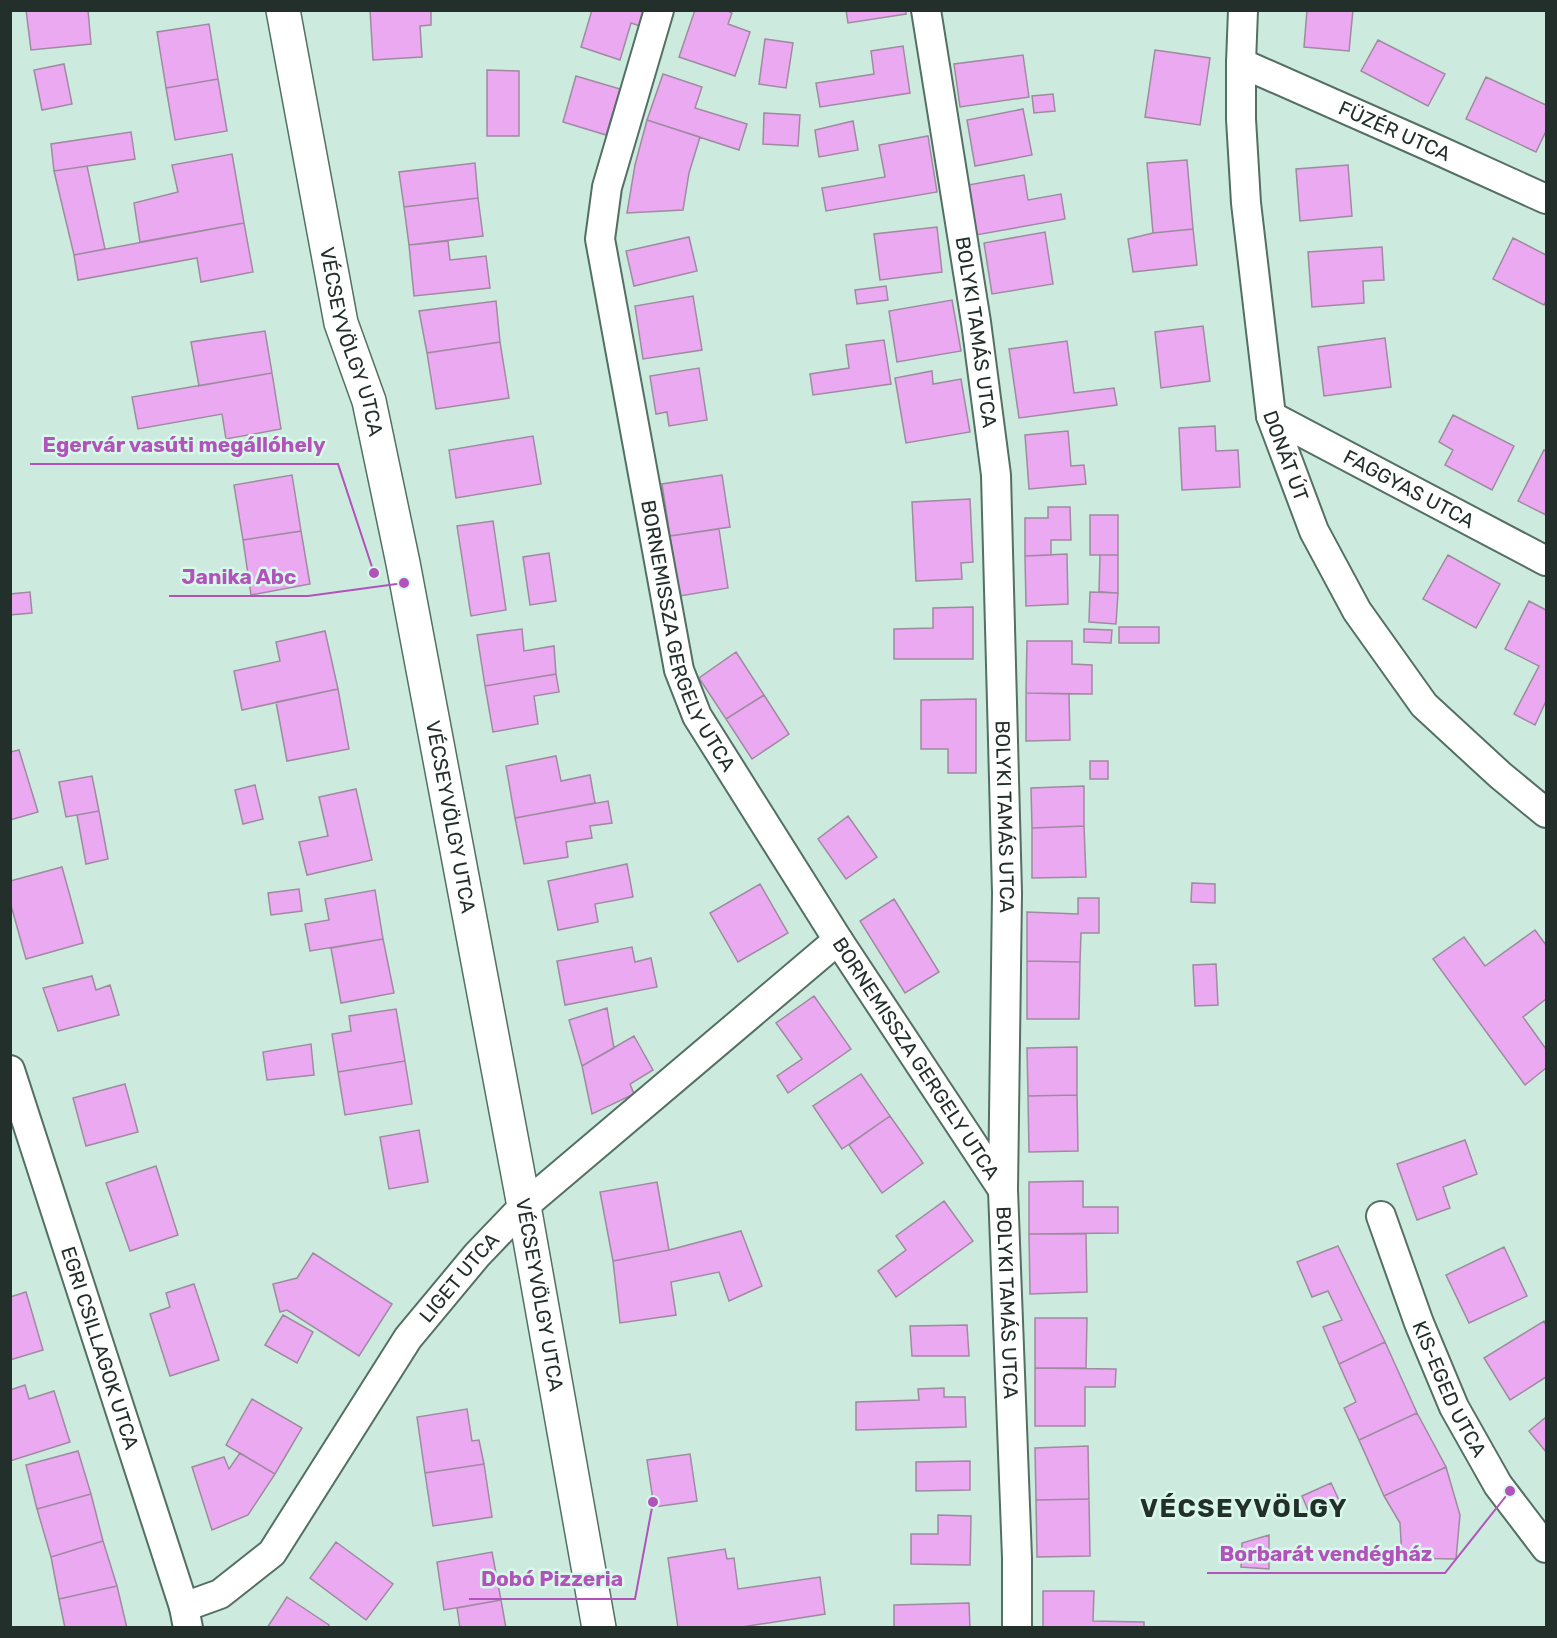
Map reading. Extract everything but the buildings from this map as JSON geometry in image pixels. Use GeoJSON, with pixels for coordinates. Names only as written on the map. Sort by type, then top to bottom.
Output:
{"type":"FeatureCollection","features":[{"type":"Feature","properties":{"kind":"main road","name":"VÉCSEYVÖLGY UTCA"},"geometry":{"type":"LineString","coordinates":[[283,10],[341,323],[369,401],[403,563],[524,1206],[599,1628]]}},
{"type":"Feature","properties":{"kind":"street","name":"BORNEMISSZA GERGELY UTCA"},"geometry":{"type":"LineString","coordinates":[[659,10],[607,187],[600,239],[679,670],[697,716],[838,940],[1003,1190]]}},
{"type":"Feature","properties":{"kind":"street","name":"BOLYKI TAMÁS UTCA"},"geometry":{"type":"LineString","coordinates":[[926,10],[976,322],[996,475],[1007,893],[1003,1190],[1017,1558],[1017,1628]]}},
{"type":"Feature","properties":{"kind":"street","name":"DONÁT ÚT"},"geometry":{"type":"LineString","coordinates":[[1243,10],[1241,119],[1246,203],[1271,416],[1314,531],[1357,611],[1424,705],[1500,775],[1546,813]]}},
{"type":"Feature","properties":{"kind":"street","name":"FÜZÉR UTCA"},"geometry":{"type":"LineString","coordinates":[[1241,63],[1546,199]]}},
{"type":"Feature","properties":{"kind":"street","name":"FAGGYAS UTCA"},"geometry":{"type":"LineString","coordinates":[[1271,416],[1546,561]]}},
{"type":"Feature","properties":{"kind":"street","name":"LIGET UTCA"},"geometry":{"type":"LineString","coordinates":[[186,1617],[220,1594],[272,1553],[408,1338],[477,1255],[524,1206],[838,940]]}},
{"type":"Feature","properties":{"kind":"street","name":"EGRI CSILLAGOK UTCA"},"geometry":{"type":"LineString","coordinates":[[10,1070],[186,1617]]}},
{"type":"Feature","properties":{"kind":"street","name":"KIS-EGED UTCA"},"geometry":{"type":"LineString","coordinates":[[1381,1216],[1419,1323],[1454,1407],[1498,1485],[1546,1548]]}},
{"type":"Feature","properties":{"kind":"place","name":"Egervár vasúti megállóhely"},"geometry":{"type":"Point","coordinates":[374,573]}},
{"type":"Feature","properties":{"kind":"place","name":"Janika Abc"},"geometry":{"type":"Point","coordinates":[404,583]}},
{"type":"Feature","properties":{"kind":"place","name":"Borbarát vendégház"},"geometry":{"type":"Point","coordinates":[1510,1491]}},
{"type":"Feature","properties":{"kind":"place","name":"Dobó Pizzeria"},"geometry":{"type":"Point","coordinates":[653,1502]}},
{"type":"Feature","properties":{"kind":"district","name":"VÉCSEYVÖLGY"},"geometry":{"type":"Point","coordinates":[1244,1508]}}]}
